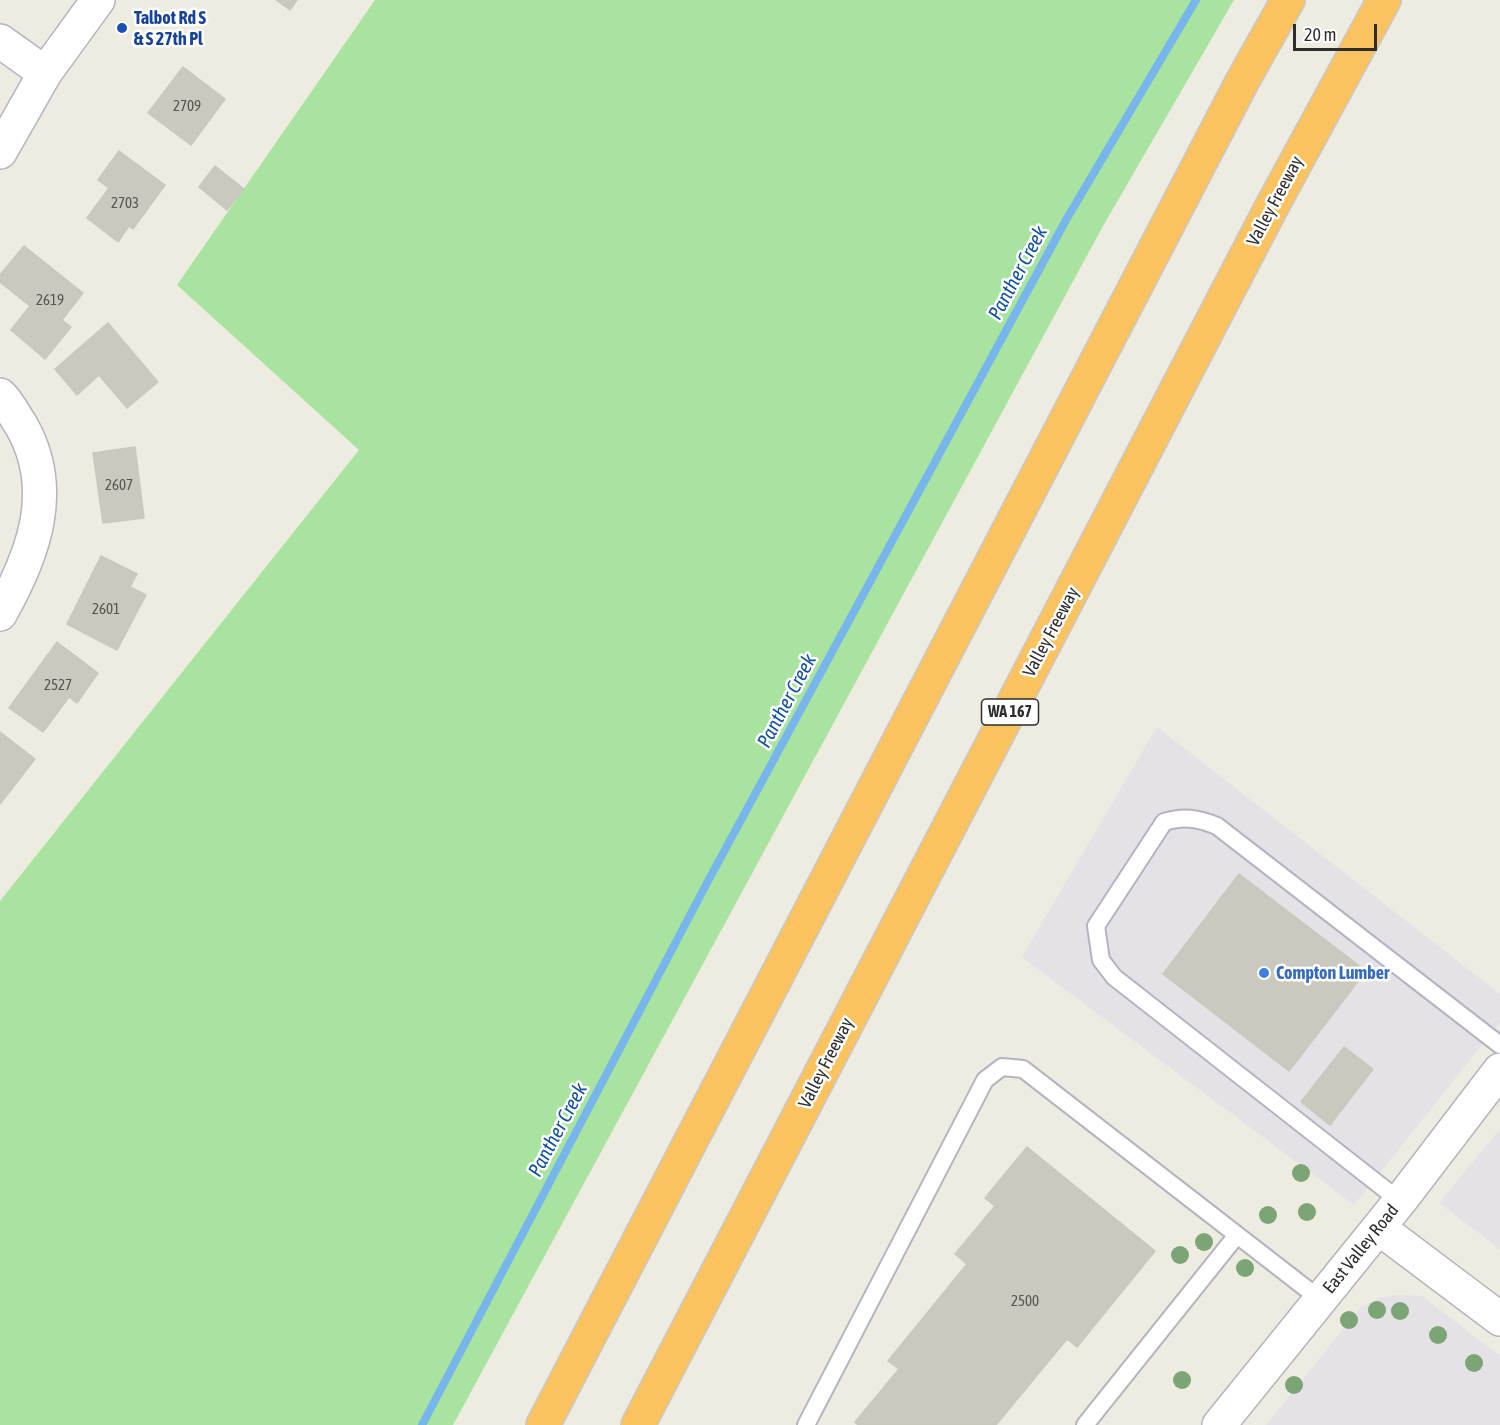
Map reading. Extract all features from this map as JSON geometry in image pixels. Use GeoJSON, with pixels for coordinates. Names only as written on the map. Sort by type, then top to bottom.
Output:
{"type":"FeatureCollection","features":[{"type":"Feature","properties":{"kind":"highway"},"geometry":{"type":"LineString","coordinates":[[543,1425],[1243,80],[1288,0]]}},
{"type":"Feature","properties":{"kind":"highway","name":"Valley Freeway"},"geometry":{"type":"LineString","coordinates":[[638,1425],[1270,210],[1384,0]]}},
{"type":"Feature","properties":{"kind":"street"},"geometry":{"type":"LineString","coordinates":[[0,152],[45,73],[98,0]]}},
{"type":"Feature","properties":{"kind":"street"},"geometry":{"type":"LineString","coordinates":[[0,41],[45,73]]}},
{"type":"Feature","properties":{"kind":"street"},"geometry":{"type":"LineString","coordinates":[[0,395],[32,445],[41,492],[36,532],[19,580],[0,614]]}},
{"type":"Feature","properties":{"kind":"street","name":"East Valley Road"},"geometry":{"type":"LineString","coordinates":[[1219,1425],[1379,1228],[1500,1070]]}},
{"type":"Feature","properties":{"kind":"street"},"geometry":{"type":"LineString","coordinates":[[1379,1228],[1500,1319]]}},
{"type":"Feature","properties":{"kind":"lane"},"geometry":{"type":"LineString","coordinates":[[1400,1201],[1114,977],[1101,960],[1097,948],[1096,926],[1164,822],[1180,817],[1197,818],[1217,826],[1500,1045]]}},
{"type":"Feature","properties":{"kind":"lane"},"geometry":{"type":"LineString","coordinates":[[806,1425],[985,1080],[1002,1067],[1023,1069],[1320,1300]]}},
{"type":"Feature","properties":{"kind":"lane"},"geometry":{"type":"LineString","coordinates":[[1085,1425],[1237,1235]]}},
{"type":"Feature","properties":{"kind":"shaded area"},"geometry":{"type":"Polygon","coordinates":[[[1157,727],[1500,994],[1500,1022],[1354,1205],[1022,957],[1157,727]]]}},
{"type":"Feature","properties":{"kind":"shaded area"},"geometry":{"type":"Polygon","coordinates":[[[1500,1129],[1500,1249],[1439,1203],[1500,1129]]]}},
{"type":"Feature","properties":{"kind":"shaded area"},"geometry":{"type":"Polygon","coordinates":[[[1398,1295],[1422,1296],[1500,1356],[1500,1425],[1266,1425],[1361,1307],[1379,1298],[1398,1295]]]}},
{"type":"Feature","properties":{"kind":"green space"},"geometry":{"type":"Polygon","coordinates":[[[375,0],[1234,0],[1103,226],[453,1425],[0,1425],[0,901],[359,450],[177,285],[375,0]]]}},
{"type":"Feature","properties":{"kind":"building"},"geometry":{"type":"Polygon","coordinates":[[[276,0],[297,0],[290,10],[276,0]]]}},
{"type":"Feature","properties":{"kind":"building"},"geometry":{"type":"Polygon","coordinates":[[[183,67],[225,99],[191,145],[148,113],[183,67]]]}},
{"type":"Feature","properties":{"kind":"building"},"geometry":{"type":"Polygon","coordinates":[[[119,151],[165,185],[133,229],[129,226],[118,242],[87,218],[109,188],[98,180],[119,151]]]}},
{"type":"Feature","properties":{"kind":"building"},"geometry":{"type":"Polygon","coordinates":[[[215,166],[244,189],[227,210],[199,187],[215,166]]]}},
{"type":"Feature","properties":{"kind":"building"},"geometry":{"type":"Polygon","coordinates":[[[24,246],[83,293],[62,320],[71,327],[45,359],[11,330],[30,306],[0,282],[0,275],[24,246]]]}},
{"type":"Feature","properties":{"kind":"building"},"geometry":{"type":"Polygon","coordinates":[[[108,323],[158,382],[127,408],[99,375],[77,395],[55,369],[108,323]]]}},
{"type":"Feature","properties":{"kind":"building"},"geometry":{"type":"Polygon","coordinates":[[[135,447],[144,518],[103,523],[93,453],[135,447]]]}},
{"type":"Feature","properties":{"kind":"building"},"geometry":{"type":"Polygon","coordinates":[[[101,556],[137,574],[130,587],[146,595],[117,650],[67,624],[101,556]]]}},
{"type":"Feature","properties":{"kind":"building"},"geometry":{"type":"Polygon","coordinates":[[[57,642],[98,673],[77,703],[69,697],[43,732],[9,708],[57,642]]]}},
{"type":"Feature","properties":{"kind":"building"},"geometry":{"type":"Polygon","coordinates":[[[0,732],[35,759],[0,804],[0,732]]]}},
{"type":"Feature","properties":{"kind":"building","name":"Compton Lumber"},"geometry":{"type":"Polygon","coordinates":[[[1239,874],[1366,971],[1289,1071],[1163,974],[1239,874]]]}},
{"type":"Feature","properties":{"kind":"building"},"geometry":{"type":"Polygon","coordinates":[[[1344,1047],[1373,1069],[1330,1125],[1301,1102],[1344,1047]]]}},
{"type":"Feature","properties":{"kind":"building"},"geometry":{"type":"Polygon","coordinates":[[[1027,1147],[1155,1251],[1077,1347],[1067,1339],[996,1425],[858,1425],[855,1422],[899,1369],[888,1361],[967,1264],[955,1254],[995,1206],[985,1198],[1027,1147]]]}},
{"type":"Feature","properties":{"kind":"waterway","name":"Panther Creek"},"geometry":{"type":"LineString","coordinates":[[422,1425],[708,881],[1066,220],[1196,0]]}},
{"type":"Feature","properties":{"kind":"place","name":"Talbot Rd S & S 27th Pl"},"geometry":{"type":"Point","coordinates":[122,28]}},
{"type":"Feature","properties":{"kind":"place","name":"Compton Lumber"},"geometry":{"type":"Point","coordinates":[1264,973]}}]}
